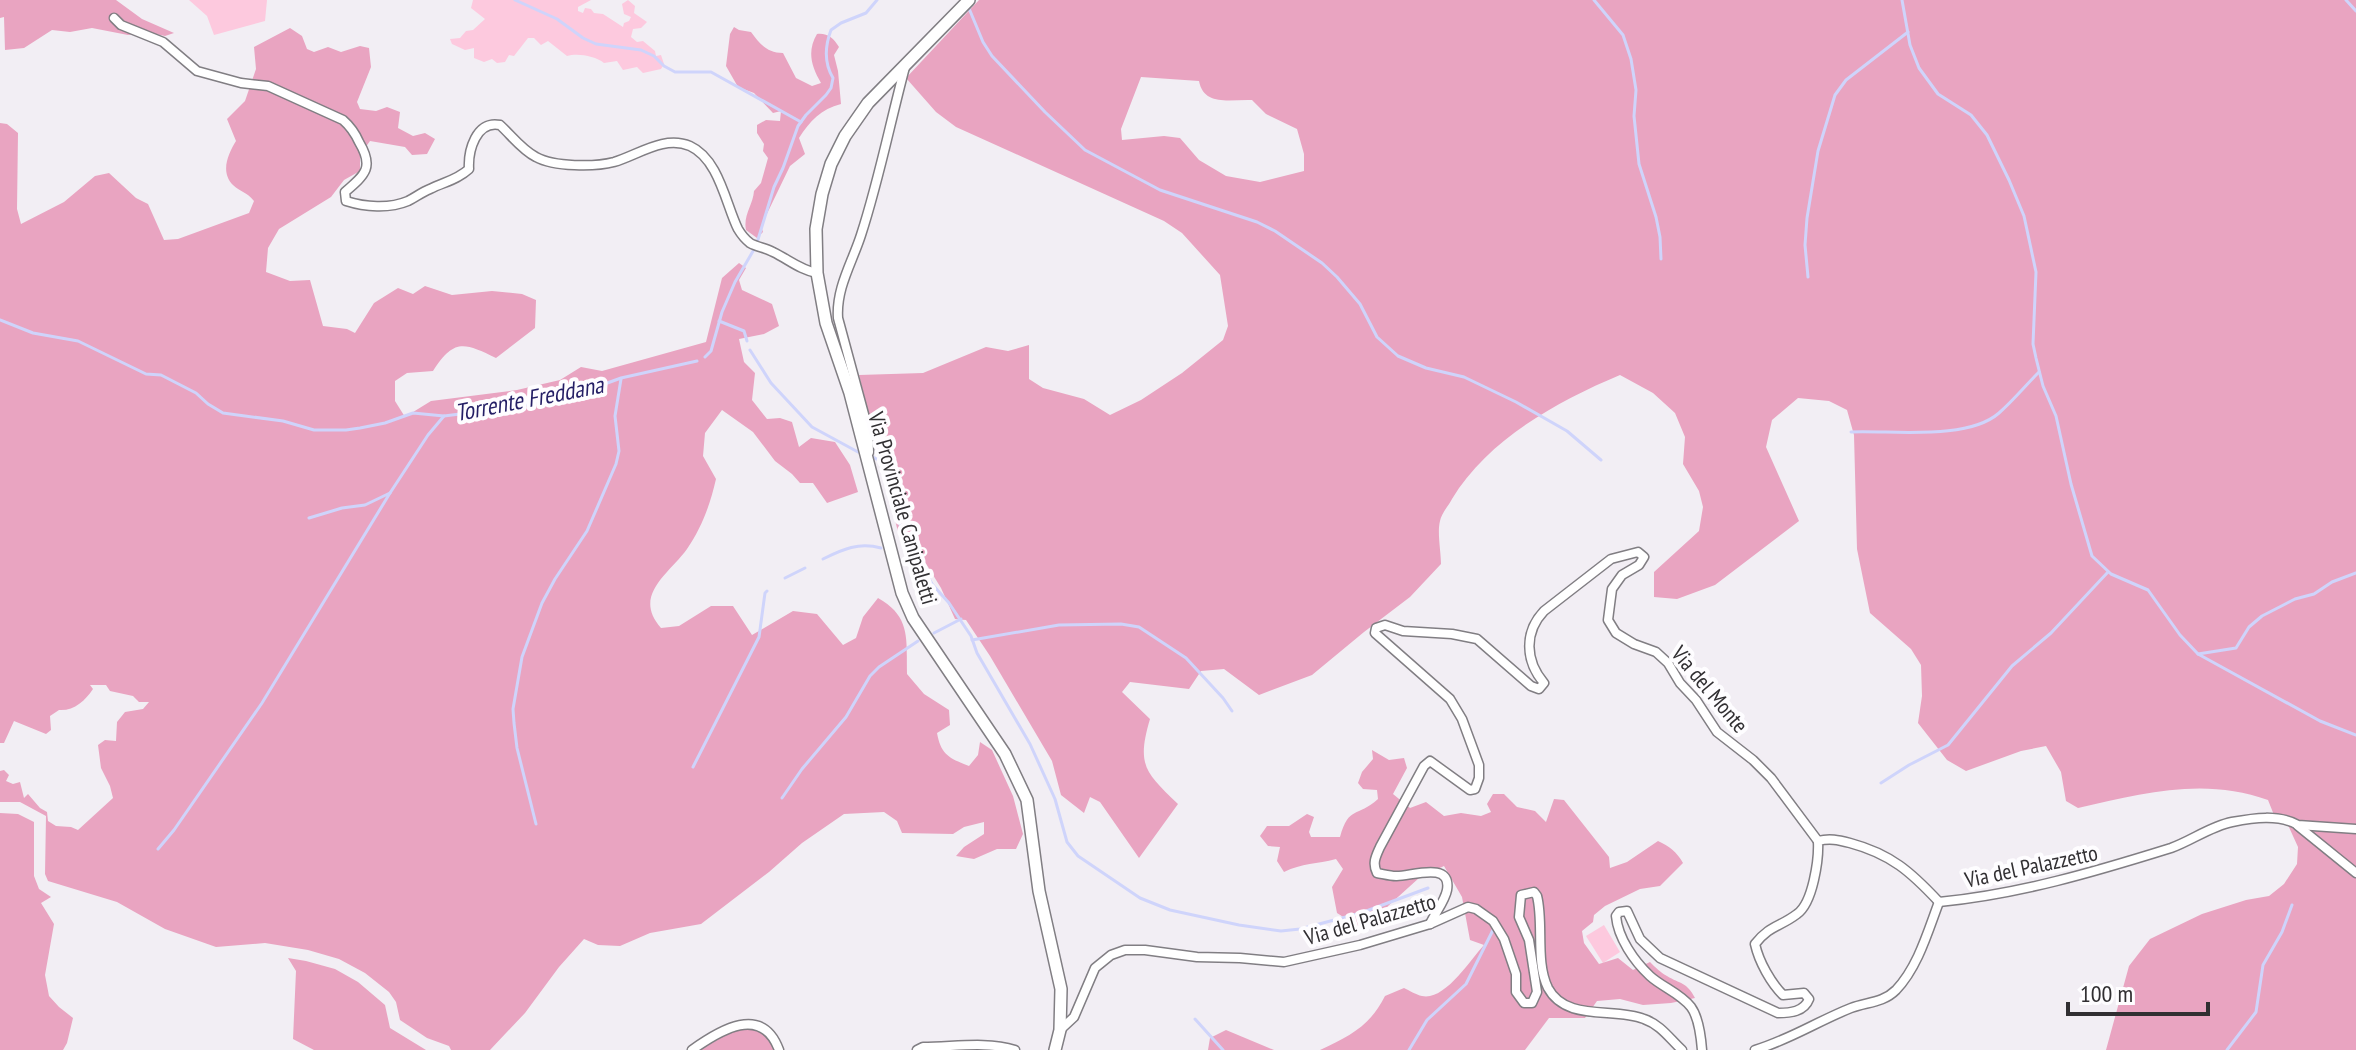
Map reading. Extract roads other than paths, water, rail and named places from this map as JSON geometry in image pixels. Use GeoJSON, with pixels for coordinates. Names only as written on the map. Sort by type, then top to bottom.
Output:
{"type":"FeatureCollection","features":[{"type":"Feature","properties":{"kind":"main road","name":"Via Provinciale Canipaletti"},"geometry":{"type":"LineString","coordinates":[[969,0],[868,103],[845,136],[831,164],[822,194],[816,229],[817,273],[826,323],[844,373],[902,593],[913,618],[1005,754],[1027,800],[1039,891],[1061,989],[1060,1030],[1055,1050]]}},
{"type":"Feature","properties":{"kind":"street"},"geometry":{"type":"LineString","coordinates":[[114,18],[121,25],[163,42],[197,71],[209,76],[268,86],[343,120],[352,128],[367,155],[368,165],[366,172],[345,192],[346,201],[389,206],[462,176],[469,169],[468,153],[473,144],[487,125],[494,123],[537,158],[550,162],[594,165],[615,162],[652,146],[690,146],[707,162],[721,182],[738,229],[756,245],[817,273]]}},
{"type":"Feature","properties":{"kind":"street"},"geometry":{"type":"LineString","coordinates":[[868,464],[868,429],[838,318],[838,307],[878,175],[905,65]]}},
{"type":"Feature","properties":{"kind":"street","name":"Via del Monte"},"geometry":{"type":"LineString","coordinates":[[1430,924],[1447,890],[1442,875],[1432,871],[1397,876],[1377,873],[1375,860],[1424,766],[1430,761],[1470,790],[1475,789],[1479,778],[1479,765],[1462,719],[1450,699],[1375,633],[1376,628],[1385,625],[1403,631],[1477,639],[1531,686],[1539,689],[1544,683],[1532,663],[1528,643],[1536,619],[1611,559],[1638,552],[1644,557],[1639,565],[1622,575],[1612,589],[1608,620],[1616,633],[1656,652],[1668,663],[1717,732],[1771,778],[1818,841]]}},
{"type":"Feature","properties":{"kind":"street","name":"Via del Palazzetto"},"geometry":{"type":"LineString","coordinates":[[1818,841],[1829,839],[1867,848],[1893,859],[1939,902],[1981,898],[2105,870],[2175,847],[2230,822],[2275,818],[2290,820],[2298,825],[2356,829]]}},
{"type":"Feature","properties":{"kind":"street"},"geometry":{"type":"LineString","coordinates":[[2298,825],[2356,873]]}},
{"type":"Feature","properties":{"kind":"street"},"geometry":{"type":"LineString","coordinates":[[1702,1050],[1692,1008],[1650,976],[1624,942],[1616,916],[1619,912],[1627,911],[1640,939],[1660,958],[1778,1013],[1790,1013],[1806,1005],[1809,999],[1804,993],[1783,995],[1774,986],[1755,944],[1774,925],[1800,913],[1816,872],[1818,841]]}},
{"type":"Feature","properties":{"kind":"street","name":"Via del Palazzetto"},"geometry":{"type":"LineString","coordinates":[[1060,1030],[1074,1017],[1095,968],[1111,955],[1125,950],[1284,962],[1360,945],[1430,924],[1468,907],[1493,921],[1512,959],[1516,992],[1524,1003],[1532,1003],[1537,992],[1533,961],[1529,940],[1519,917],[1521,895],[1534,892],[1539,903],[1540,943],[1547,987],[1559,1002],[1587,1011],[1643,1018],[1660,1026],[1682,1050]]}},
{"type":"Feature","properties":{"kind":"street"},"geometry":{"type":"LineString","coordinates":[[1755,1050],[1781,1043],[1853,1007],[1880,1001],[1896,990],[1916,960],[1939,902]]}},
{"type":"Feature","properties":{"kind":"street"},"geometry":{"type":"LineString","coordinates":[[692,1050],[709,1038],[738,1025],[752,1024],[764,1028],[773,1036],[779,1050]]}},
{"type":"Feature","properties":{"kind":"street"},"geometry":{"type":"LineString","coordinates":[[917,1050],[923,1047],[1001,1045],[1015,1050]]}},
{"type":"Feature","properties":{"kind":"waterway"},"geometry":{"type":"LineString","coordinates":[[515,0],[557,19],[596,44],[641,50],[675,72],[711,72],[801,122]]}},
{"type":"Feature","properties":{"kind":"waterway","name":"Torrente Freddana"},"geometry":{"type":"LineString","coordinates":[[705,357],[711,351],[722,312],[735,282],[756,246],[774,187],[798,126],[831,88],[833,78],[826,54],[831,30],[866,13],[877,0]]}},
{"type":"Feature","properties":{"kind":"waterway"},"geometry":{"type":"LineString","coordinates":[[1594,0],[1623,35],[1631,59],[1636,90],[1634,116],[1639,164],[1656,217],[1661,259]]}},
{"type":"Feature","properties":{"kind":"waterway"},"geometry":{"type":"LineString","coordinates":[[1902,0],[1910,45],[1919,68],[1938,94],[1971,115],[1987,135],[2024,216],[2036,272],[2033,344],[2043,386],[2056,416],[2071,484],[2092,556],[2111,574],[2148,590],[2180,635],[2198,654],[2320,721],[2356,735]]}},
{"type":"Feature","properties":{"kind":"waterway"},"geometry":{"type":"LineString","coordinates":[[2346,0],[2356,11]]}},
{"type":"Feature","properties":{"kind":"waterway"},"geometry":{"type":"LineString","coordinates":[[968,6],[992,56],[1085,150],[1160,190],[1257,222],[1275,231],[1337,277],[1360,304],[1377,337],[1398,356],[1426,368],[1464,377],[1516,402],[1567,431],[1601,460]]}},
{"type":"Feature","properties":{"kind":"waterway"},"geometry":{"type":"LineString","coordinates":[[1808,277],[1805,245],[1807,218],[1818,151],[1835,95],[1846,80],[1908,32]]}},
{"type":"Feature","properties":{"kind":"waterway","name":"Torrente Freddana"},"geometry":{"type":"LineString","coordinates":[[0,320],[33,333],[78,341],[146,374],[161,375],[196,393],[223,413],[283,421],[314,430],[360,428],[413,413],[444,416],[516,407],[697,361]]}},
{"type":"Feature","properties":{"kind":"waterway"},"geometry":{"type":"LineString","coordinates":[[719,321],[744,331],[747,341]]}},
{"type":"Feature","properties":{"kind":"waterway"},"geometry":{"type":"LineString","coordinates":[[750,350],[771,383],[812,427],[858,452]]}},
{"type":"Feature","properties":{"kind":"waterway"},"geometry":{"type":"LineString","coordinates":[[1851,432],[1928,432],[1968,428],[1999,413],[2039,372]]}},
{"type":"Feature","properties":{"kind":"waterway"},"geometry":{"type":"LineString","coordinates":[[536,824],[514,723],[513,709],[522,657],[542,603],[587,531],[616,464],[619,451],[615,416],[621,379]]}},
{"type":"Feature","properties":{"kind":"waterway"},"geometry":{"type":"LineString","coordinates":[[158,849],[262,703],[390,493],[444,416]]}},
{"type":"Feature","properties":{"kind":"waterway"},"geometry":{"type":"LineString","coordinates":[[871,456],[882,462],[890,472],[901,529],[932,584],[971,636],[977,653],[1030,744],[1055,799],[1067,842],[1078,856],[1140,898],[1170,910],[1281,931],[1361,913],[1428,888]]}},
{"type":"Feature","properties":{"kind":"waterway"},"geometry":{"type":"LineString","coordinates":[[309,518],[365,505],[390,493]]}},
{"type":"Feature","properties":{"kind":"waterway"},"geometry":{"type":"LineString","coordinates":[[823,559],[851,548],[881,548]]}},
{"type":"Feature","properties":{"kind":"waterway"},"geometry":{"type":"LineString","coordinates":[[785,578],[805,568]]}},
{"type":"Feature","properties":{"kind":"waterway"},"geometry":{"type":"LineString","coordinates":[[1881,783],[1948,745],[2012,666],[2051,633],[2108,572]]}},
{"type":"Feature","properties":{"kind":"waterway"},"geometry":{"type":"LineString","coordinates":[[2198,654],[2236,648],[2249,627],[2262,616],[2356,573]]}},
{"type":"Feature","properties":{"kind":"waterway"},"geometry":{"type":"LineString","coordinates":[[693,767],[759,637],[767,591]]}},
{"type":"Feature","properties":{"kind":"waterway"},"geometry":{"type":"LineString","coordinates":[[934,633],[961,619]]}},
{"type":"Feature","properties":{"kind":"waterway"},"geometry":{"type":"LineString","coordinates":[[972,640],[1059,625],[1121,624],[1139,627],[1186,658],[1232,711]]}},
{"type":"Feature","properties":{"kind":"waterway"},"geometry":{"type":"LineString","coordinates":[[782,798],[846,717],[870,676],[918,641]]}},
{"type":"Feature","properties":{"kind":"waterway"},"geometry":{"type":"LineString","coordinates":[[2227,1050],[2256,1012],[2263,965],[2282,932],[2292,905]]}},
{"type":"Feature","properties":{"kind":"waterway"},"geometry":{"type":"LineString","coordinates":[[1409,1050],[1427,1020],[1466,984],[1493,930]]}},
{"type":"Feature","properties":{"kind":"waterway"},"geometry":{"type":"LineString","coordinates":[[1195,1019],[1223,1050]]}}]}
